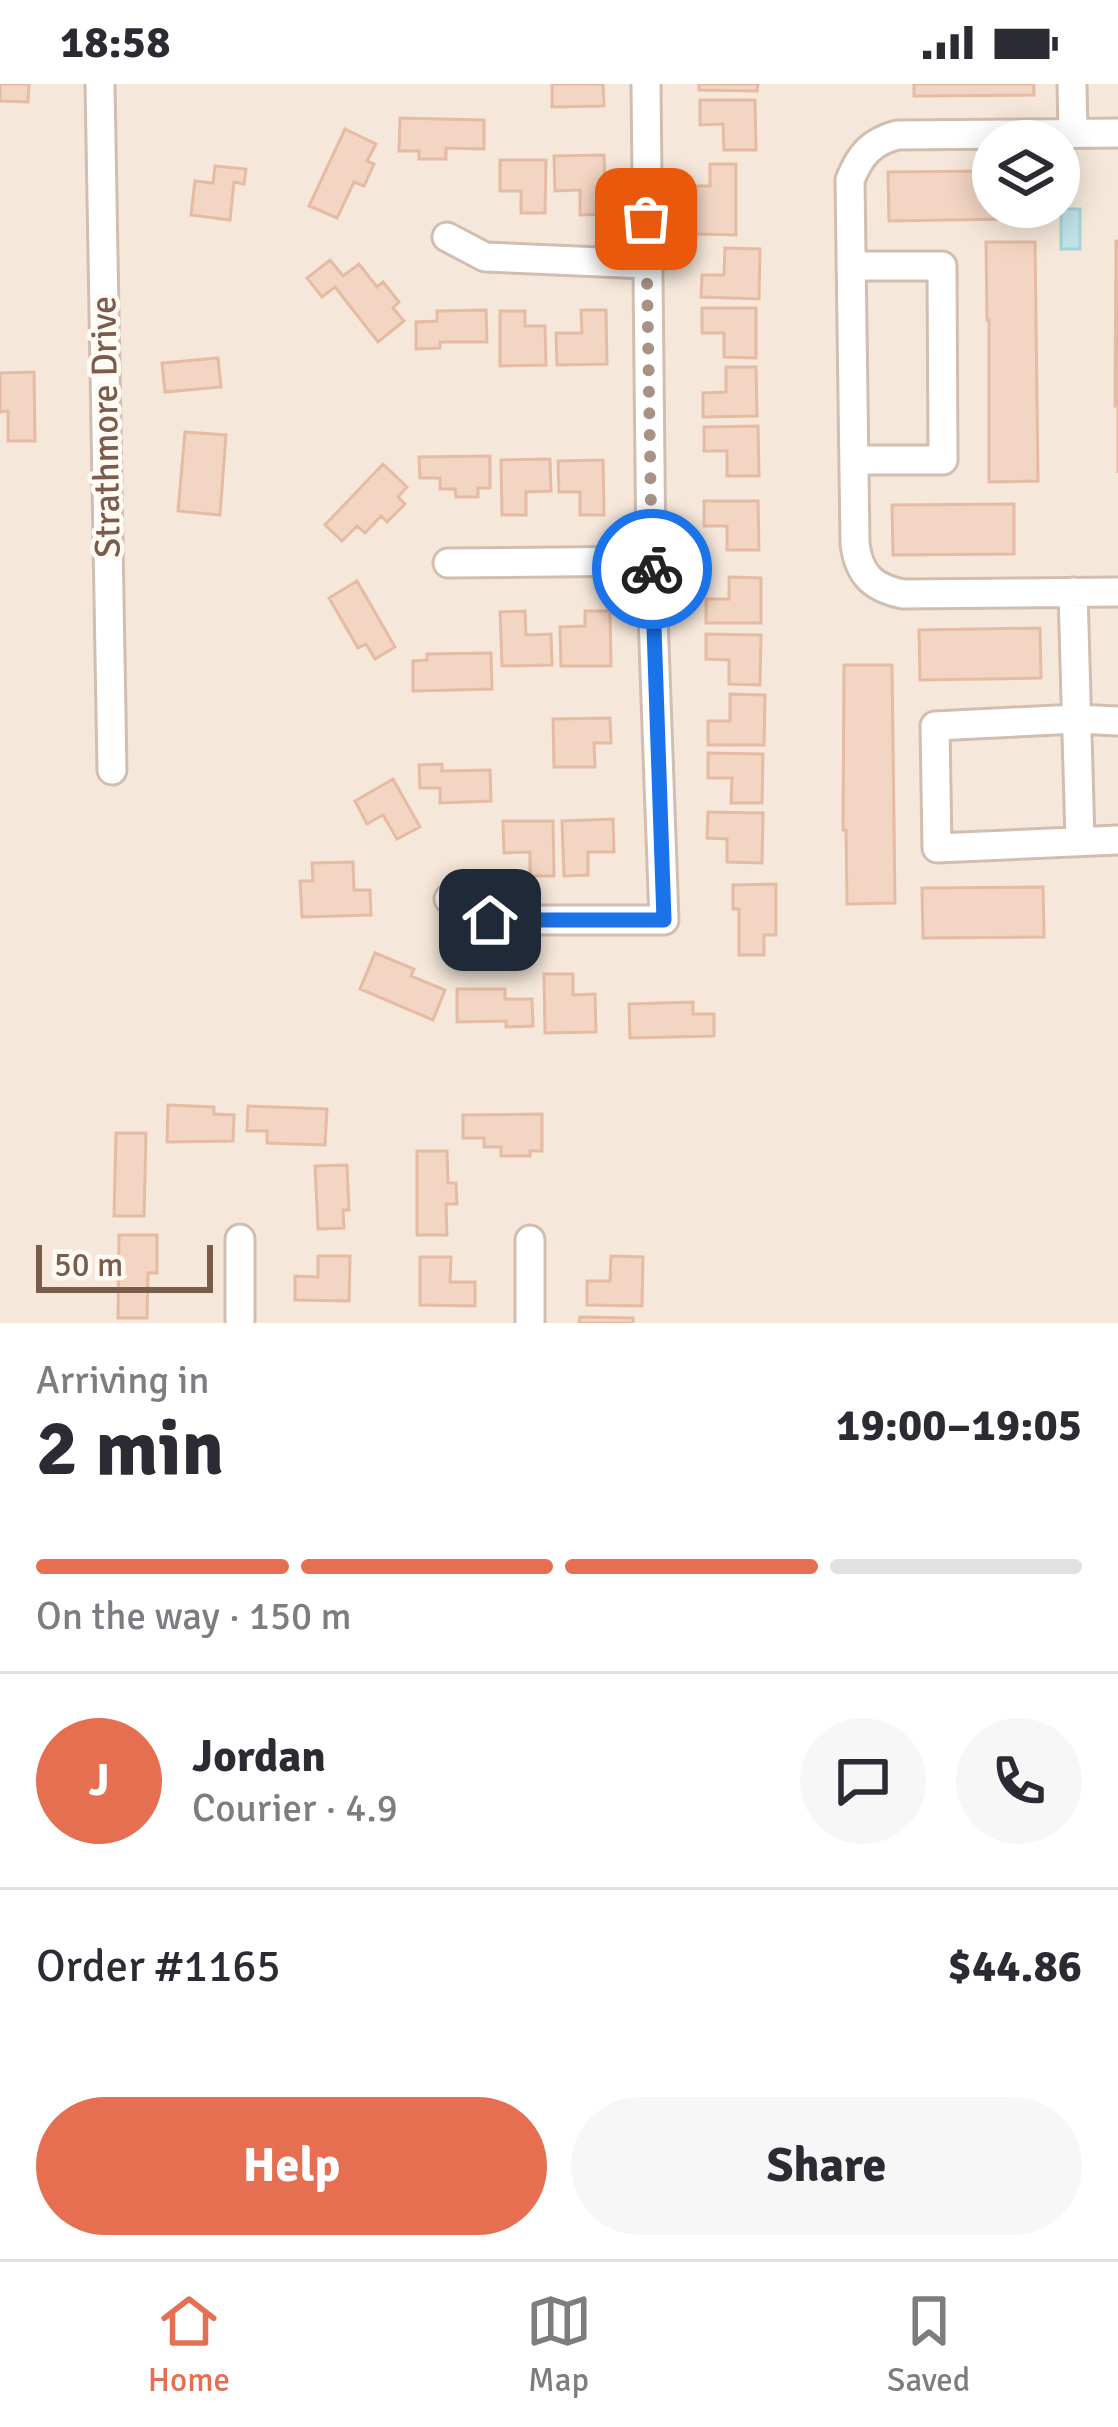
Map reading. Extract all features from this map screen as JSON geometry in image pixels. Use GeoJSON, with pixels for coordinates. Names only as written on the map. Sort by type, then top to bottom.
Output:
{"type":"FeatureCollection","features":[{"type":"Feature","properties":{"kind":"street","name":"Strathmore Drive"},"geometry":{"type":"LineString","coordinates":[[100,84],[112,770]]}},
{"type":"Feature","properties":{"kind":"street"},"geometry":{"type":"LineString","coordinates":[[449,899],[490,920],[664,920],[651,561],[646,84]]}},
{"type":"Feature","properties":{"kind":"street"},"geometry":{"type":"LineString","coordinates":[[1072,84],[1073,120]]}},
{"type":"Feature","properties":{"kind":"street"},"geometry":{"type":"LineString","coordinates":[[1080,133],[1118,133]]}},
{"type":"Feature","properties":{"kind":"street"},"geometry":{"type":"LineString","coordinates":[[972,134],[897,134],[880,140],[856,163],[850,180],[857,560],[870,582],[903,594],[1118,592]]}},
{"type":"Feature","properties":{"kind":"street"},"geometry":{"type":"LineString","coordinates":[[447,237],[485,257],[646,264]]}},
{"type":"Feature","properties":{"kind":"street"},"geometry":{"type":"LineString","coordinates":[[852,266],[942,266],[943,288],[943,460],[854,460]]}},
{"type":"Feature","properties":{"kind":"street"},"geometry":{"type":"LineString","coordinates":[[448,562],[651,561]]}},
{"type":"Feature","properties":{"kind":"street"},"geometry":{"type":"LineString","coordinates":[[1073,592],[1080,842]]}},
{"type":"Feature","properties":{"kind":"street"},"geometry":{"type":"LineString","coordinates":[[1118,721],[935,726],[938,848],[1118,840]]}},
{"type":"Feature","properties":{"kind":"street"},"geometry":{"type":"LineString","coordinates":[[240,1239],[240,1323]]}},
{"type":"Feature","properties":{"kind":"street"},"geometry":{"type":"LineString","coordinates":[[530,1240],[530,1323]]}},
{"type":"Feature","properties":{"kind":"shaded area"},"geometry":{"type":"Polygon","coordinates":[[[0,84],[1118,84],[1118,1323],[0,1323],[0,84]]]}},
{"type":"Feature","properties":{"kind":"water"},"geometry":{"type":"Polygon","coordinates":[[[1061,228],[1080,228],[1080,249],[1061,249],[1061,228]]]}},
{"type":"Feature","properties":{"kind":"building"},"geometry":{"type":"Polygon","coordinates":[[[0,84],[29,84],[28,102],[0,101],[0,84]]]}},
{"type":"Feature","properties":{"kind":"building"},"geometry":{"type":"Polygon","coordinates":[[[552,84],[603,84],[604,106],[552,107],[552,84]]]}},
{"type":"Feature","properties":{"kind":"building"},"geometry":{"type":"Polygon","coordinates":[[[699,84],[758,84],[757,91],[699,90],[699,84]]]}},
{"type":"Feature","properties":{"kind":"building"},"geometry":{"type":"Polygon","coordinates":[[[914,84],[1034,84],[1034,95],[914,96],[914,84]]]}},
{"type":"Feature","properties":{"kind":"building"},"geometry":{"type":"Polygon","coordinates":[[[700,100],[755,100],[756,150],[724,150],[723,124],[700,125],[700,100]]]}},
{"type":"Feature","properties":{"kind":"building"},"geometry":{"type":"Polygon","coordinates":[[[400,118],[484,120],[484,149],[446,148],[446,159],[419,159],[419,151],[399,151],[400,118]]]}},
{"type":"Feature","properties":{"kind":"building"},"geometry":{"type":"Polygon","coordinates":[[[345,129],[376,144],[367,161],[374,164],[364,186],[354,182],[337,218],[309,206],[345,129]]]}},
{"type":"Feature","properties":{"kind":"building"},"geometry":{"type":"Polygon","coordinates":[[[604,155],[606,214],[580,215],[580,190],[555,191],[554,156],[604,155]]]}},
{"type":"Feature","properties":{"kind":"building"},"geometry":{"type":"Polygon","coordinates":[[[500,160],[546,160],[545,213],[521,213],[521,191],[500,191],[500,160]]]}},
{"type":"Feature","properties":{"kind":"building"},"geometry":{"type":"Polygon","coordinates":[[[710,164],[736,164],[736,235],[696,234],[696,186],[710,186],[710,164]]]}},
{"type":"Feature","properties":{"kind":"building"},"geometry":{"type":"Polygon","coordinates":[[[215,166],[246,169],[244,184],[234,182],[230,220],[191,215],[195,181],[213,183],[215,166]]]}},
{"type":"Feature","properties":{"kind":"building"},"geometry":{"type":"Polygon","coordinates":[[[972,171],[972,220],[889,221],[888,172],[972,171]]]}},
{"type":"Feature","properties":{"kind":"building"},"geometry":{"type":"Polygon","coordinates":[[[1118,241],[1118,406],[1115,406],[1118,241]]]}},
{"type":"Feature","properties":{"kind":"building"},"geometry":{"type":"Polygon","coordinates":[[[986,242],[1035,242],[1038,481],[989,482],[986,242]]]}},
{"type":"Feature","properties":{"kind":"building"},"geometry":{"type":"Polygon","coordinates":[[[725,248],[760,249],[759,299],[701,297],[702,275],[724,275],[725,248]]]}},
{"type":"Feature","properties":{"kind":"building"},"geometry":{"type":"Polygon","coordinates":[[[330,260],[343,276],[359,264],[377,287],[383,282],[399,302],[393,308],[404,321],[378,342],[335,287],[322,297],[307,278],[330,260]]]}},
{"type":"Feature","properties":{"kind":"building"},"geometry":{"type":"Polygon","coordinates":[[[702,308],[756,308],[756,358],[724,357],[724,333],[702,333],[702,308]]]}},
{"type":"Feature","properties":{"kind":"building"},"geometry":{"type":"Polygon","coordinates":[[[486,310],[487,342],[440,342],[440,348],[416,349],[416,322],[437,321],[437,311],[486,310]]]}},
{"type":"Feature","properties":{"kind":"building"},"geometry":{"type":"Polygon","coordinates":[[[581,310],[606,310],[607,364],[557,365],[556,333],[582,333],[581,310]]]}},
{"type":"Feature","properties":{"kind":"building"},"geometry":{"type":"Polygon","coordinates":[[[500,311],[525,311],[525,326],[545,326],[546,365],[500,366],[500,311]]]}},
{"type":"Feature","properties":{"kind":"building"},"geometry":{"type":"Polygon","coordinates":[[[218,358],[221,387],[165,392],[162,363],[218,358]]]}},
{"type":"Feature","properties":{"kind":"building"},"geometry":{"type":"Polygon","coordinates":[[[726,367],[756,367],[757,416],[703,417],[703,393],[726,392],[726,367]]]}},
{"type":"Feature","properties":{"kind":"building"},"geometry":{"type":"Polygon","coordinates":[[[34,372],[35,441],[8,441],[8,411],[0,412],[0,373],[34,372]]]}},
{"type":"Feature","properties":{"kind":"building"},"geometry":{"type":"Polygon","coordinates":[[[758,426],[759,476],[727,476],[727,451],[704,451],[704,427],[758,426]]]}},
{"type":"Feature","properties":{"kind":"building"},"geometry":{"type":"Polygon","coordinates":[[[185,432],[226,435],[220,515],[178,511],[185,432]]]}},
{"type":"Feature","properties":{"kind":"building"},"geometry":{"type":"Polygon","coordinates":[[[490,456],[490,488],[478,488],[478,497],[456,497],[455,489],[440,489],[440,478],[420,478],[419,457],[490,456]]]}},
{"type":"Feature","properties":{"kind":"building"},"geometry":{"type":"Polygon","coordinates":[[[550,459],[551,491],[526,492],[526,515],[502,515],[501,460],[550,459]]]}},
{"type":"Feature","properties":{"kind":"building"},"geometry":{"type":"Polygon","coordinates":[[[603,460],[604,515],[580,515],[580,492],[559,492],[558,461],[603,460]]]}},
{"type":"Feature","properties":{"kind":"building"},"geometry":{"type":"Polygon","coordinates":[[[383,464],[407,487],[398,497],[405,504],[387,522],[381,516],[365,533],[357,526],[342,541],[325,525],[383,464]]]}},
{"type":"Feature","properties":{"kind":"building"},"geometry":{"type":"Polygon","coordinates":[[[704,501],[758,501],[759,550],[727,550],[727,526],[704,526],[704,501]]]}},
{"type":"Feature","properties":{"kind":"building"},"geometry":{"type":"Polygon","coordinates":[[[1014,504],[1014,554],[893,555],[892,505],[1014,504]]]}},
{"type":"Feature","properties":{"kind":"building"},"geometry":{"type":"Polygon","coordinates":[[[729,577],[761,578],[761,623],[706,623],[706,599],[729,599],[729,577]]]}},
{"type":"Feature","properties":{"kind":"building"},"geometry":{"type":"Polygon","coordinates":[[[357,581],[395,647],[375,659],[366,644],[358,648],[329,598],[357,581]]]}},
{"type":"Feature","properties":{"kind":"building"},"geometry":{"type":"Polygon","coordinates":[[[525,611],[526,635],[551,634],[552,665],[502,666],[500,612],[525,611]]]}},
{"type":"Feature","properties":{"kind":"building"},"geometry":{"type":"Polygon","coordinates":[[[585,611],[610,611],[611,666],[561,666],[560,627],[585,626],[585,611]]]}},
{"type":"Feature","properties":{"kind":"building"},"geometry":{"type":"Polygon","coordinates":[[[1040,628],[1041,678],[920,680],[919,630],[1040,628]]]}},
{"type":"Feature","properties":{"kind":"building"},"geometry":{"type":"Polygon","coordinates":[[[706,634],[761,635],[760,685],[729,684],[729,660],[706,659],[706,634]]]}},
{"type":"Feature","properties":{"kind":"building"},"geometry":{"type":"Polygon","coordinates":[[[491,653],[492,689],[413,691],[413,661],[427,660],[427,654],[491,653]]]}},
{"type":"Feature","properties":{"kind":"building"},"geometry":{"type":"Polygon","coordinates":[[[844,665],[892,665],[895,903],[847,904],[844,665]]]}},
{"type":"Feature","properties":{"kind":"building"},"geometry":{"type":"Polygon","coordinates":[[[730,694],[765,695],[764,745],[708,745],[708,721],[730,721],[730,694]]]}},
{"type":"Feature","properties":{"kind":"building"},"geometry":{"type":"Polygon","coordinates":[[[610,718],[611,743],[594,743],[595,767],[554,767],[553,719],[610,718]]]}},
{"type":"Feature","properties":{"kind":"building"},"geometry":{"type":"Polygon","coordinates":[[[708,753],[763,754],[762,803],[731,803],[732,778],[708,778],[708,753]]]}},
{"type":"Feature","properties":{"kind":"building"},"geometry":{"type":"Polygon","coordinates":[[[442,764],[442,771],[490,770],[491,801],[440,803],[440,788],[420,788],[419,765],[442,764]]]}},
{"type":"Feature","properties":{"kind":"building"},"geometry":{"type":"Polygon","coordinates":[[[393,779],[420,827],[397,839],[383,815],[367,824],[355,801],[393,779]]]}},
{"type":"Feature","properties":{"kind":"building"},"geometry":{"type":"Polygon","coordinates":[[[708,812],[763,813],[762,863],[727,862],[727,839],[707,838],[708,812]]]}},
{"type":"Feature","properties":{"kind":"building"},"geometry":{"type":"Polygon","coordinates":[[[613,819],[614,852],[588,852],[588,875],[564,876],[562,821],[613,819]]]}},
{"type":"Feature","properties":{"kind":"building"},"geometry":{"type":"Polygon","coordinates":[[[503,821],[553,821],[554,876],[530,876],[530,852],[504,853],[503,821]]]}},
{"type":"Feature","properties":{"kind":"building"},"geometry":{"type":"Polygon","coordinates":[[[353,862],[354,890],[370,890],[371,915],[302,917],[300,881],[313,881],[312,863],[353,862]]]}},
{"type":"Feature","properties":{"kind":"building"},"geometry":{"type":"Polygon","coordinates":[[[776,884],[776,935],[764,935],[764,955],[739,955],[739,909],[733,909],[733,885],[776,884]]]}},
{"type":"Feature","properties":{"kind":"building"},"geometry":{"type":"Polygon","coordinates":[[[1043,887],[1044,937],[923,938],[922,888],[1043,887]]]}},
{"type":"Feature","properties":{"kind":"building"},"geometry":{"type":"Polygon","coordinates":[[[375,953],[414,969],[411,976],[445,990],[433,1020],[360,989],[375,953]]]}},
{"type":"Feature","properties":{"kind":"building"},"geometry":{"type":"Polygon","coordinates":[[[544,974],[573,974],[573,995],[595,994],[596,1032],[545,1033],[544,974]]]}},
{"type":"Feature","properties":{"kind":"building"},"geometry":{"type":"Polygon","coordinates":[[[457,989],[505,989],[505,999],[532,999],[533,1026],[457,1022],[457,989]]]}},
{"type":"Feature","properties":{"kind":"building"},"geometry":{"type":"Polygon","coordinates":[[[693,1002],[693,1014],[714,1014],[714,1036],[630,1038],[629,1004],[693,1002]]]}},
{"type":"Feature","properties":{"kind":"building"},"geometry":{"type":"Polygon","coordinates":[[[168,1105],[214,1107],[214,1114],[234,1115],[233,1141],[167,1142],[168,1105]]]}},
{"type":"Feature","properties":{"kind":"building"},"geometry":{"type":"Polygon","coordinates":[[[248,1106],[327,1109],[325,1145],[267,1143],[267,1131],[247,1131],[248,1106]]]}},
{"type":"Feature","properties":{"kind":"building"},"geometry":{"type":"Polygon","coordinates":[[[542,1114],[542,1151],[530,1151],[530,1156],[501,1156],[501,1147],[484,1147],[484,1138],[463,1138],[463,1115],[542,1114]]]}},
{"type":"Feature","properties":{"kind":"building"},"geometry":{"type":"Polygon","coordinates":[[[116,1133],[146,1133],[144,1216],[114,1216],[116,1133]]]}},
{"type":"Feature","properties":{"kind":"building"},"geometry":{"type":"Polygon","coordinates":[[[417,1151],[447,1151],[448,1183],[456,1183],[457,1204],[446,1204],[447,1235],[417,1235],[417,1151]]]}},
{"type":"Feature","properties":{"kind":"building"},"geometry":{"type":"Polygon","coordinates":[[[347,1165],[349,1210],[343,1210],[344,1228],[318,1229],[315,1166],[347,1165]]]}},
{"type":"Feature","properties":{"kind":"building"},"geometry":{"type":"Polygon","coordinates":[[[119,1235],[157,1235],[157,1273],[148,1273],[147,1318],[118,1318],[119,1235]]]}},
{"type":"Feature","properties":{"kind":"building"},"geometry":{"type":"Polygon","coordinates":[[[318,1256],[350,1256],[349,1301],[295,1300],[295,1276],[318,1277],[318,1256]]]}},
{"type":"Feature","properties":{"kind":"building"},"geometry":{"type":"Polygon","coordinates":[[[611,1256],[643,1257],[642,1306],[587,1305],[587,1281],[610,1281],[611,1256]]]}},
{"type":"Feature","properties":{"kind":"building"},"geometry":{"type":"Polygon","coordinates":[[[420,1257],[451,1257],[450,1282],[475,1282],[475,1306],[420,1305],[420,1257]]]}},
{"type":"Feature","properties":{"kind":"building"},"geometry":{"type":"Polygon","coordinates":[[[580,1317],[633,1318],[633,1323],[579,1323],[580,1317]]]}},
{"type":"Feature","properties":{"kind":"way so far"},"geometry":{"type":"LineString","coordinates":[[646,219],[652,569]]}},
{"type":"Feature","properties":{"kind":"route"},"geometry":{"type":"LineString","coordinates":[[490,920],[664,920],[652,569]]}}]}
